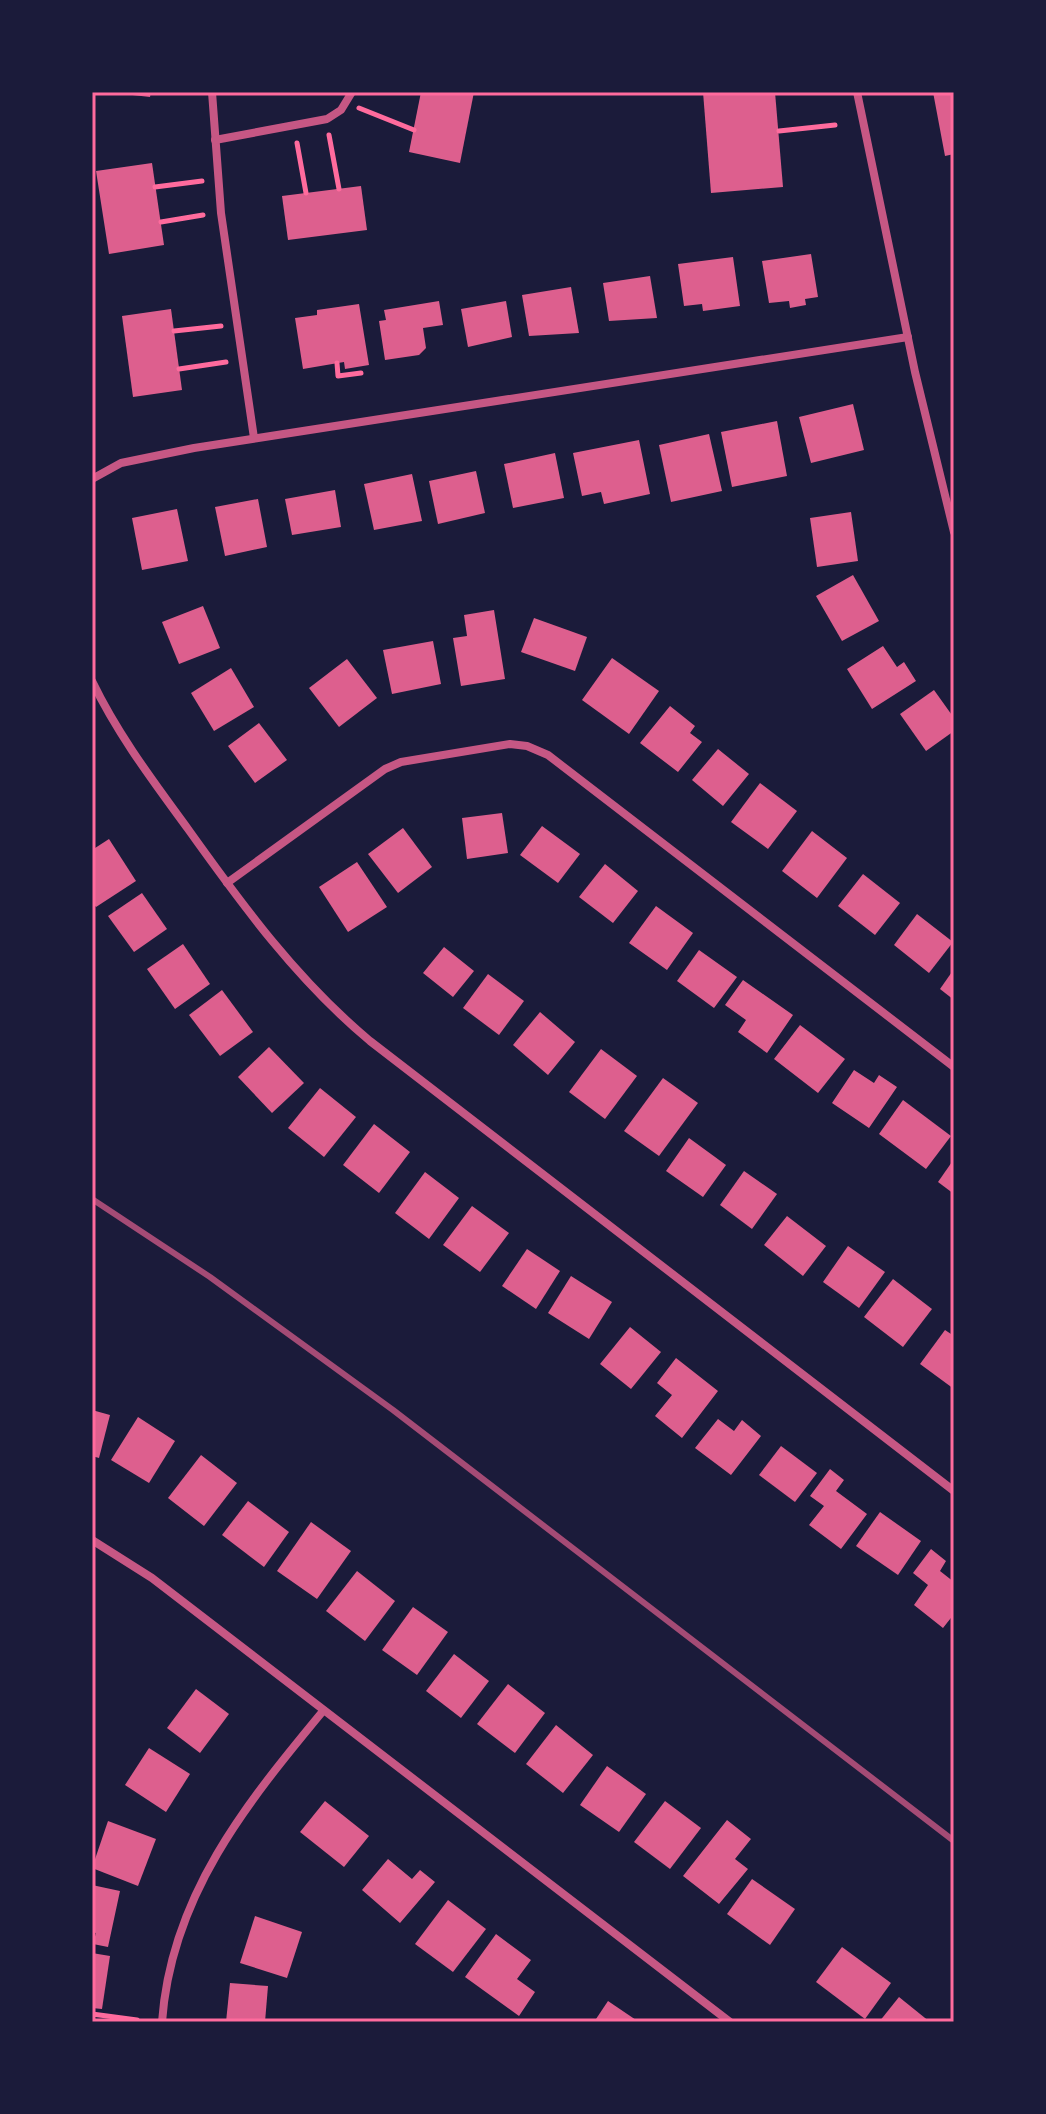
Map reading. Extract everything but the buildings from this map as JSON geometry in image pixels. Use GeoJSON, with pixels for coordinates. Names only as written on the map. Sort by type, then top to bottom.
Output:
{"type":"FeatureCollection","features":[{"type":"Feature","properties":{"kind":"street"},"geometry":{"type":"LineString","coordinates":[[212,92],[221,213],[254,438]]}},
{"type":"Feature","properties":{"kind":"street"},"geometry":{"type":"LineString","coordinates":[[215,140],[327,119],[347,104],[352,92]]}},
{"type":"Feature","properties":{"kind":"street"},"geometry":{"type":"LineString","coordinates":[[857,92],[908,337],[954,532]]}},
{"type":"Feature","properties":{"kind":"street"},"geometry":{"type":"LineString","coordinates":[[92,479],[121,463],[254,438],[908,337]]}},
{"type":"Feature","properties":{"kind":"street"},"geometry":{"type":"LineString","coordinates":[[92,681],[118,731],[227,883],[303,980],[370,1041],[954,1491]]}},
{"type":"Feature","properties":{"kind":"street"},"geometry":{"type":"LineString","coordinates":[[227,883],[393,765],[510,744],[527,746],[548,755],[954,1067]]}},
{"type":"Feature","properties":{"kind":"street"},"geometry":{"type":"LineString","coordinates":[[92,1540],[152,1578],[724,2020]]}},
{"type":"Feature","properties":{"kind":"street"},"geometry":{"type":"LineString","coordinates":[[162,2022],[173,1952],[205,1871],[245,1807],[323,1711]]}},
{"type":"Feature","properties":{"kind":"path"},"geometry":{"type":"LineString","coordinates":[[347,104],[414,130]]}},
{"type":"Feature","properties":{"kind":"path"},"geometry":{"type":"LineString","coordinates":[[327,119],[339,189]]}},
{"type":"Feature","properties":{"kind":"path"},"geometry":{"type":"LineString","coordinates":[[779,131],[835,125]]}},
{"type":"Feature","properties":{"kind":"path"},"geometry":{"type":"LineString","coordinates":[[295,127],[306,193]]}},
{"type":"Feature","properties":{"kind":"path"},"geometry":{"type":"LineString","coordinates":[[155,187],[218,179]]}},
{"type":"Feature","properties":{"kind":"path"},"geometry":{"type":"LineString","coordinates":[[161,222],[221,213]]}},
{"type":"Feature","properties":{"kind":"path"},"geometry":{"type":"LineString","coordinates":[[174,331],[237,324]]}},
{"type":"Feature","properties":{"kind":"path"},"geometry":{"type":"LineString","coordinates":[[179,369],[242,360]]}},
{"type":"Feature","properties":{"kind":"path"},"geometry":{"type":"LineString","coordinates":[[337,363],[338,376],[361,373]]}},
{"type":"Feature","properties":{"kind":"path"},"geometry":{"type":"LineString","coordinates":[[92,2014],[137,2020]]}},
{"type":"Feature","properties":{"kind":"railway"},"geometry":{"type":"LineString","coordinates":[[92,1199],[210,1277],[393,1410],[954,1841]]}}]}
